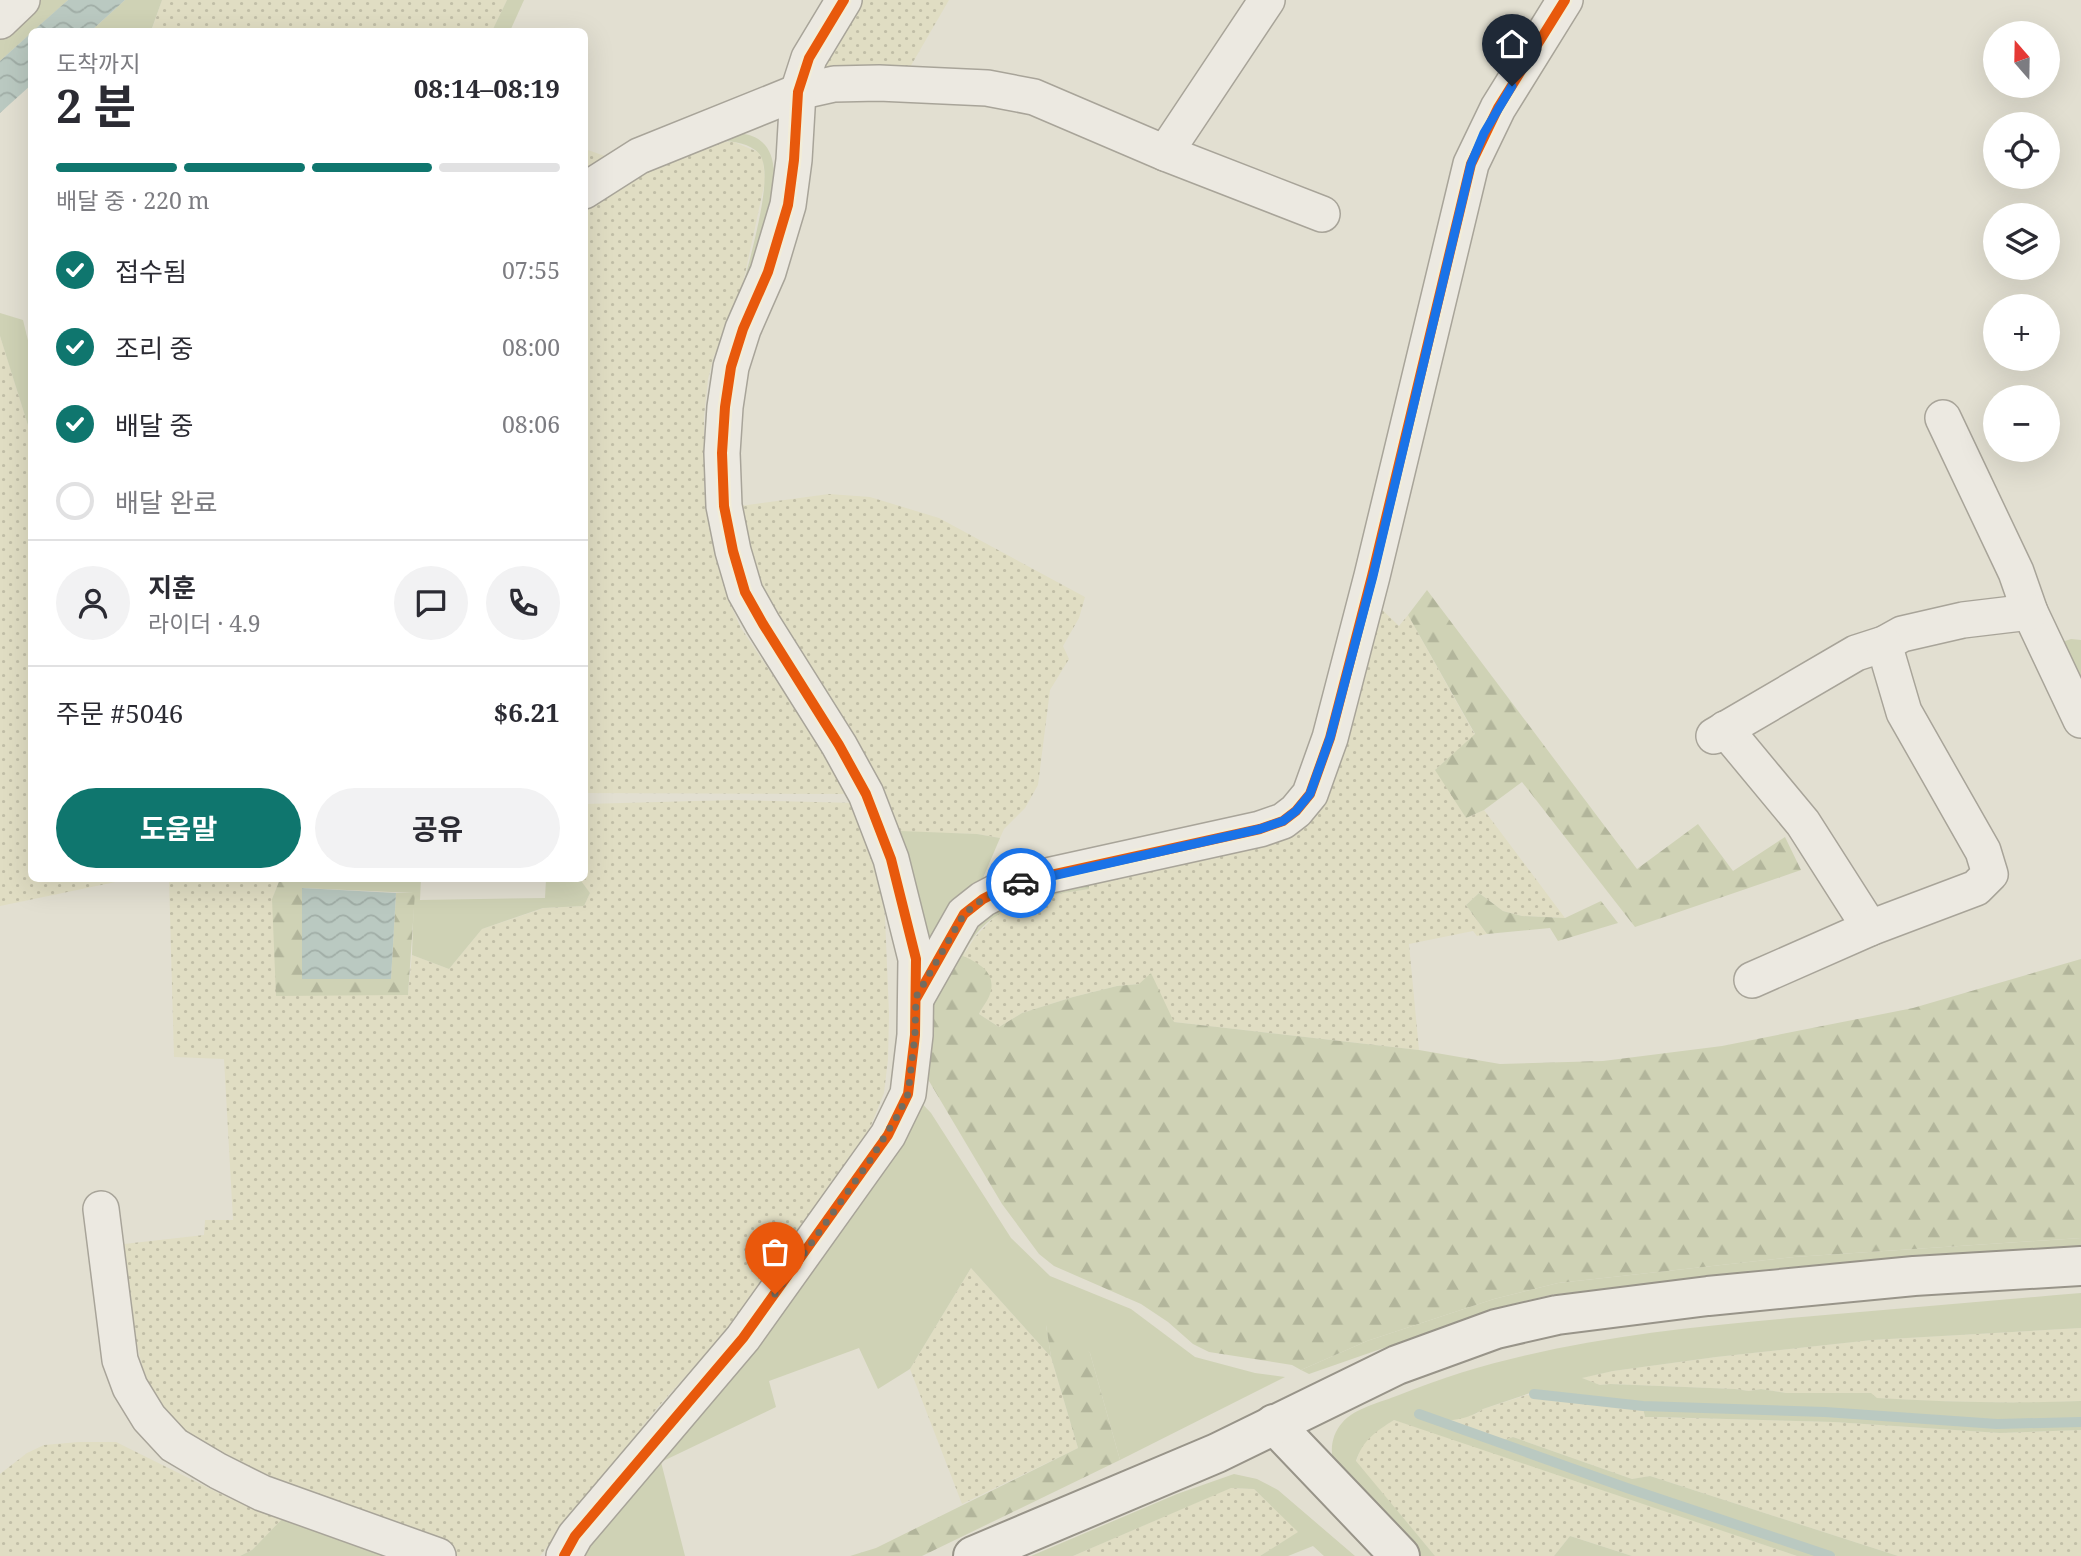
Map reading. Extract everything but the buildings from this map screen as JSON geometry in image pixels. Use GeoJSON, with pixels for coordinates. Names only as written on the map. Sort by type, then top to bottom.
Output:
{"type":"FeatureCollection","features":[{"type":"Feature","properties":{"kind":"main road"},"geometry":{"type":"LineString","coordinates":[[973,1556],[1217,1453],[1397,1365],[1496,1329],[1557,1315],[1695,1297],[1914,1276],[2081,1266]]}},
{"type":"Feature","properties":{"kind":"main road"},"geometry":{"type":"LineString","coordinates":[[1274,1424],[1400,1556]]}},
{"type":"Feature","properties":{"kind":"street"},"geometry":{"type":"LineString","coordinates":[[0,21],[22,0]]}},
{"type":"Feature","properties":{"kind":"street"},"geometry":{"type":"LineString","coordinates":[[564,1556],[575,1536],[743,1338],[888,1135],[908,1094],[915,1035],[916,959],[891,859],[866,794],[745,592],[724,506],[722,442],[731,367],[743,329],[768,272],[789,205],[798,92],[810,58],[844,0]]}},
{"type":"Feature","properties":{"kind":"street"},"geometry":{"type":"LineString","coordinates":[[1165,153],[1267,0]]}},
{"type":"Feature","properties":{"kind":"street"},"geometry":{"type":"LineString","coordinates":[[916,997],[964,914],[983,899],[1004,888],[1064,872],[1260,829],[1283,821],[1296,811],[1310,794],[1343,694],[1471,164],[1498,108],[1565,0]]}},
{"type":"Feature","properties":{"kind":"street"},"geometry":{"type":"LineString","coordinates":[[588,188],[639,156],[798,92],[845,84],[988,88],[1034,97],[1165,153],[1322,214]]}},
{"type":"Feature","properties":{"kind":"street"},"geometry":{"type":"LineString","coordinates":[[1944,418],[2017,572],[2030,612],[2081,720]]}},
{"type":"Feature","properties":{"kind":"street"},"geometry":{"type":"LineString","coordinates":[[1870,928],[1803,823],[1719,733],[1856,653],[1884,644],[1902,634],[1963,620],[2030,612]]}},
{"type":"Feature","properties":{"kind":"street"},"geometry":{"type":"LineString","coordinates":[[1752,980],[1870,928],[1976,888],[1990,874],[1983,851],[1904,712],[1884,644]]}},
{"type":"Feature","properties":{"kind":"street"},"geometry":{"type":"LineString","coordinates":[[101,1209],[120,1360],[130,1387],[149,1418],[174,1445],[262,1493],[438,1556]]}},
{"type":"Feature","properties":{"kind":"shaded area"},"geometry":{"type":"Polygon","coordinates":[[[162,0],[507,0],[493,28],[152,28],[162,0]]]}},
{"type":"Feature","properties":{"kind":"shaded area"},"geometry":{"type":"Polygon","coordinates":[[[852,0],[949,0],[902,81],[836,78],[815,64],[852,0]]]}},
{"type":"Feature","properties":{"kind":"shaded area"},"geometry":{"type":"Polygon","coordinates":[[[718,142],[734,142],[758,152],[763,160],[765,181],[739,302],[714,356],[708,379],[704,417],[704,489],[720,570],[728,599],[741,628],[852,794],[588,793],[588,205],[654,164],[718,142]]]}},
{"type":"Feature","properties":{"kind":"shaded area"},"geometry":{"type":"Polygon","coordinates":[[[588,150],[616,160],[588,177],[588,150]]]}},
{"type":"Feature","properties":{"kind":"shaded area"},"geometry":{"type":"Polygon","coordinates":[[[0,336],[28,425],[28,882],[116,882],[0,906],[0,336]]]}},
{"type":"Feature","properties":{"kind":"shaded area"},"geometry":{"type":"Polygon","coordinates":[[[829,494],[870,497],[939,518],[1085,597],[1079,618],[1063,646],[1069,659],[1050,690],[1038,785],[1025,808],[1004,829],[1000,838],[977,834],[900,832],[881,793],[755,577],[740,506],[829,494]]]}},
{"type":"Feature","properties":{"kind":"shaded area"},"geometry":{"type":"Polygon","coordinates":[[[1374,602],[1399,626],[1408,615],[1475,735],[1436,769],[1466,818],[1484,810],[1565,918],[1522,916],[1503,911],[1479,893],[1466,905],[1487,934],[1477,936],[1473,931],[1409,944],[1419,1050],[1174,1022],[1139,984],[1117,986],[1073,997],[1022,1013],[999,1027],[979,1014],[990,994],[963,956],[975,937],[1000,911],[1040,897],[1088,889],[1089,874],[1284,828],[1374,602]]]}},
{"type":"Feature","properties":{"kind":"shaded area"},"geometry":{"type":"Polygon","coordinates":[[[734,800],[857,803],[879,875],[885,916],[889,1014],[884,1093],[868,1133],[763,1289],[658,1407],[540,1556],[447,1556],[179,1440],[151,1391],[129,1310],[124,1244],[204,1235],[205,1220],[233,1220],[224,1059],[174,1057],[169,882],[279,882],[272,899],[408,995],[412,955],[449,969],[482,929],[544,908],[584,906],[590,893],[581,882],[588,882],[588,804],[734,800]]]}},
{"type":"Feature","properties":{"kind":"shaded area"},"geometry":{"type":"Polygon","coordinates":[[[971,1268],[1051,1357],[1078,1448],[962,1504],[910,1369],[971,1268]]]}},
{"type":"Feature","properties":{"kind":"shaded area"},"geometry":{"type":"Polygon","coordinates":[[[2081,1328],[2081,1401],[1930,1401],[1786,1393],[1761,1389],[1749,1391],[1600,1385],[1581,1378],[1716,1357],[1872,1340],[2081,1328]]]}},
{"type":"Feature","properties":{"kind":"shaded area"},"geometry":{"type":"Polygon","coordinates":[[[1527,1395],[1643,1408],[1645,1417],[1834,1422],[2000,1433],[2081,1430],[2081,1556],[1898,1556],[1650,1476],[1632,1479],[1513,1437],[1501,1441],[1444,1420],[1476,1414],[1483,1409],[1527,1395]]]}},
{"type":"Feature","properties":{"kind":"shaded area"},"geometry":{"type":"Polygon","coordinates":[[[1394,1420],[1797,1556],[1632,1556],[1570,1536],[1554,1556],[1435,1556],[1356,1462],[1361,1447],[1371,1434],[1394,1420]]]}},
{"type":"Feature","properties":{"kind":"shaded area"},"geometry":{"type":"Polygon","coordinates":[[[116,1442],[231,1499],[284,1517],[252,1550],[240,1556],[0,1556],[0,1474],[27,1453],[44,1445],[116,1442]]]}},
{"type":"Feature","properties":{"kind":"shaded area"},"geometry":{"type":"Polygon","coordinates":[[[1230,1488],[1254,1489],[1299,1532],[1260,1556],[1073,1556],[1230,1488]]]}},
{"type":"Feature","properties":{"kind":"green space"},"geometry":{"type":"Polygon","coordinates":[[[29,0],[68,0],[37,28],[28,28],[28,36],[0,61],[0,28],[29,0]]]}},
{"type":"Feature","properties":{"kind":"green space"},"geometry":{"type":"Polygon","coordinates":[[[125,0],[162,0],[152,28],[94,28],[125,0]]]}},
{"type":"Feature","properties":{"kind":"green space"},"geometry":{"type":"Polygon","coordinates":[[[507,0],[524,0],[511,28],[493,28],[507,0]]]}},
{"type":"Feature","properties":{"kind":"green space"},"geometry":{"type":"Polygon","coordinates":[[[724,132],[746,134],[761,141],[772,159],[774,178],[767,222],[739,302],[764,188],[762,159],[754,149],[727,141],[707,143],[685,150],[640,171],[588,205],[588,198],[634,168],[705,137],[724,132]]]}},
{"type":"Feature","properties":{"kind":"green space"},"geometry":{"type":"Polygon","coordinates":[[[0,313],[23,320],[28,341],[28,425],[0,336],[0,313]]]}},
{"type":"Feature","properties":{"kind":"green space"},"geometry":{"type":"Polygon","coordinates":[[[755,577],[881,793],[900,831],[977,834],[1000,838],[983,878],[966,906],[921,956],[764,608],[755,577]]]}},
{"type":"Feature","properties":{"kind":"green space"},"geometry":{"type":"Polygon","coordinates":[[[1427,590],[1637,869],[1698,824],[1733,871],[1785,837],[1801,870],[1635,927],[1522,782],[1484,810],[1466,818],[1435,770],[1475,734],[1408,615],[1427,590]]]}},
{"type":"Feature","properties":{"kind":"green space"},"geometry":{"type":"Polygon","coordinates":[[[2071,639],[2081,640],[2081,702],[2056,644],[2071,639]]]}},
{"type":"Feature","properties":{"kind":"green space"},"geometry":{"type":"Polygon","coordinates":[[[1089,874],[1089,889],[1051,895],[1016,906],[985,924],[973,938],[963,956],[985,970],[992,987],[979,1014],[999,1027],[1022,1013],[1073,997],[1117,986],[1139,984],[1151,973],[1174,1022],[1419,1050],[1500,1064],[1603,1061],[1722,1046],[1913,1008],[2081,959],[2081,1238],[1794,1257],[1558,1283],[1494,1299],[1367,1341],[1301,1370],[1292,1365],[1209,1352],[1193,1344],[1168,1322],[1141,1304],[1054,1266],[1039,1254],[1002,1204],[926,1076],[922,1021],[974,916],[1089,874]]]}},
{"type":"Feature","properties":{"kind":"green space"},"geometry":{"type":"Polygon","coordinates":[[[279,882],[302,882],[302,978],[391,979],[396,893],[415,893],[408,995],[276,996],[272,899],[279,882]]]}},
{"type":"Feature","properties":{"kind":"green space"},"geometry":{"type":"Polygon","coordinates":[[[302,882],[421,882],[420,900],[545,898],[546,882],[582,882],[590,893],[584,906],[543,908],[482,929],[449,969],[412,955],[414,893],[302,888],[302,882]]]}},
{"type":"Feature","properties":{"kind":"green space"},"geometry":{"type":"Polygon","coordinates":[[[1479,893],[1503,911],[1522,916],[1565,918],[1601,901],[1618,923],[1558,941],[1550,928],[1487,934],[1466,905],[1479,893]]]}},
{"type":"Feature","properties":{"kind":"green space"},"geometry":{"type":"Polygon","coordinates":[[[912,1093],[931,1113],[1011,1238],[1050,1276],[1131,1309],[1195,1357],[1255,1373],[1285,1377],[1120,1460],[1090,1353],[1046,1325],[1051,1357],[971,1268],[910,1369],[878,1389],[859,1348],[769,1381],[776,1407],[661,1462],[685,1556],[572,1556],[912,1093]]]}},
{"type":"Feature","properties":{"kind":"green space"},"geometry":{"type":"Polygon","coordinates":[[[2081,1238],[2081,1246],[1780,1268],[1550,1295],[1504,1306],[1309,1374],[1301,1370],[1367,1341],[1494,1299],[1558,1283],[1794,1257],[2081,1238]]]}},
{"type":"Feature","properties":{"kind":"green space"},"geometry":{"type":"Polygon","coordinates":[[[2081,1293],[2081,1328],[1872,1340],[1716,1357],[1613,1371],[1582,1378],[1600,1385],[1749,1391],[1761,1389],[1786,1393],[1871,1393],[1877,1398],[1928,1401],[2081,1401],[2081,1421],[1997,1422],[1825,1410],[1643,1404],[1533,1392],[1460,1419],[1445,1420],[1418,1412],[1420,1417],[1818,1556],[1797,1556],[1394,1420],[1370,1437],[1356,1461],[1435,1556],[1413,1556],[1334,1462],[1334,1436],[1347,1418],[1361,1409],[1447,1377],[1546,1351],[1700,1327],[2081,1293]]]}},
{"type":"Feature","properties":{"kind":"green space"},"geometry":{"type":"Polygon","coordinates":[[[1054,1319],[1090,1353],[1120,1460],[922,1556],[850,1556],[876,1548],[1078,1448],[1051,1357],[1046,1325],[1054,1319]]]}},
{"type":"Feature","properties":{"kind":"green space"},"geometry":{"type":"Polygon","coordinates":[[[1643,1408],[1826,1413],[1997,1425],[2081,1423],[2081,1430],[2000,1433],[1834,1422],[1645,1417],[1643,1408]]]}},
{"type":"Feature","properties":{"kind":"green space"},"geometry":{"type":"Polygon","coordinates":[[[1513,1437],[1632,1479],[1650,1476],[1898,1556],[1836,1556],[1501,1441],[1513,1437]]]}},
{"type":"Feature","properties":{"kind":"green space"},"geometry":{"type":"Polygon","coordinates":[[[1234,1474],[1257,1479],[1278,1490],[1355,1556],[1324,1556],[1313,1546],[1288,1556],[1260,1556],[1298,1532],[1254,1489],[1231,1488],[1073,1556],[1031,1556],[1177,1494],[1234,1474]]]}},
{"type":"Feature","properties":{"kind":"green space"},"geometry":{"type":"Polygon","coordinates":[[[284,1517],[402,1556],[240,1556],[252,1550],[284,1517]]]}},
{"type":"Feature","properties":{"kind":"green space"},"geometry":{"type":"Polygon","coordinates":[[[1570,1536],[1632,1556],[1554,1556],[1570,1536]]]}},
{"type":"Feature","properties":{"kind":"water"},"geometry":{"type":"Polygon","coordinates":[[[68,0],[125,0],[94,28],[36,28],[68,0]]]}},
{"type":"Feature","properties":{"kind":"water"},"geometry":{"type":"Polygon","coordinates":[[[28,36],[28,88],[0,113],[0,61],[28,36]]]}},
{"type":"Feature","properties":{"kind":"water"},"geometry":{"type":"Polygon","coordinates":[[[302,888],[396,893],[391,979],[302,979],[302,888]]]}},
{"type":"Feature","properties":{"kind":"waterway"},"geometry":{"type":"LineString","coordinates":[[1534,1394],[1643,1406],[1825,1412],[1997,1424],[2081,1422]]}},
{"type":"Feature","properties":{"kind":"waterway"},"geometry":{"type":"LineString","coordinates":[[1419,1414],[1830,1556]]}},
{"type":"Feature","properties":{"kind":"cycle path"},"geometry":{"type":"LineString","coordinates":[[564,1556],[575,1536],[743,1338],[888,1135],[908,1094],[915,1035],[916,959],[891,859],[866,794],[745,592],[724,506],[722,453],[731,367],[743,329],[768,272],[788,205],[798,92],[809,58],[844,0]]}},
{"type":"Feature","properties":{"kind":"cycle path"},"geometry":{"type":"LineString","coordinates":[[917,997],[964,914],[983,899],[1004,888],[1051,875],[1260,829],[1283,821],[1296,811],[1310,794],[1330,738],[1372,576],[1471,164],[1498,108],[1565,0]]}},
{"type":"Feature","properties":{"kind":"way so far"},"geometry":{"type":"LineString","coordinates":[[775,1294],[888,1135],[898,1115],[908,1094],[915,1035],[916,997],[964,914],[983,899],[1021,883]]}},
{"type":"Feature","properties":{"kind":"route"},"geometry":{"type":"LineString","coordinates":[[1021,883],[1260,829],[1283,821],[1296,811],[1310,794],[1343,694],[1471,164],[1484,133],[1512,86]]}}]}
